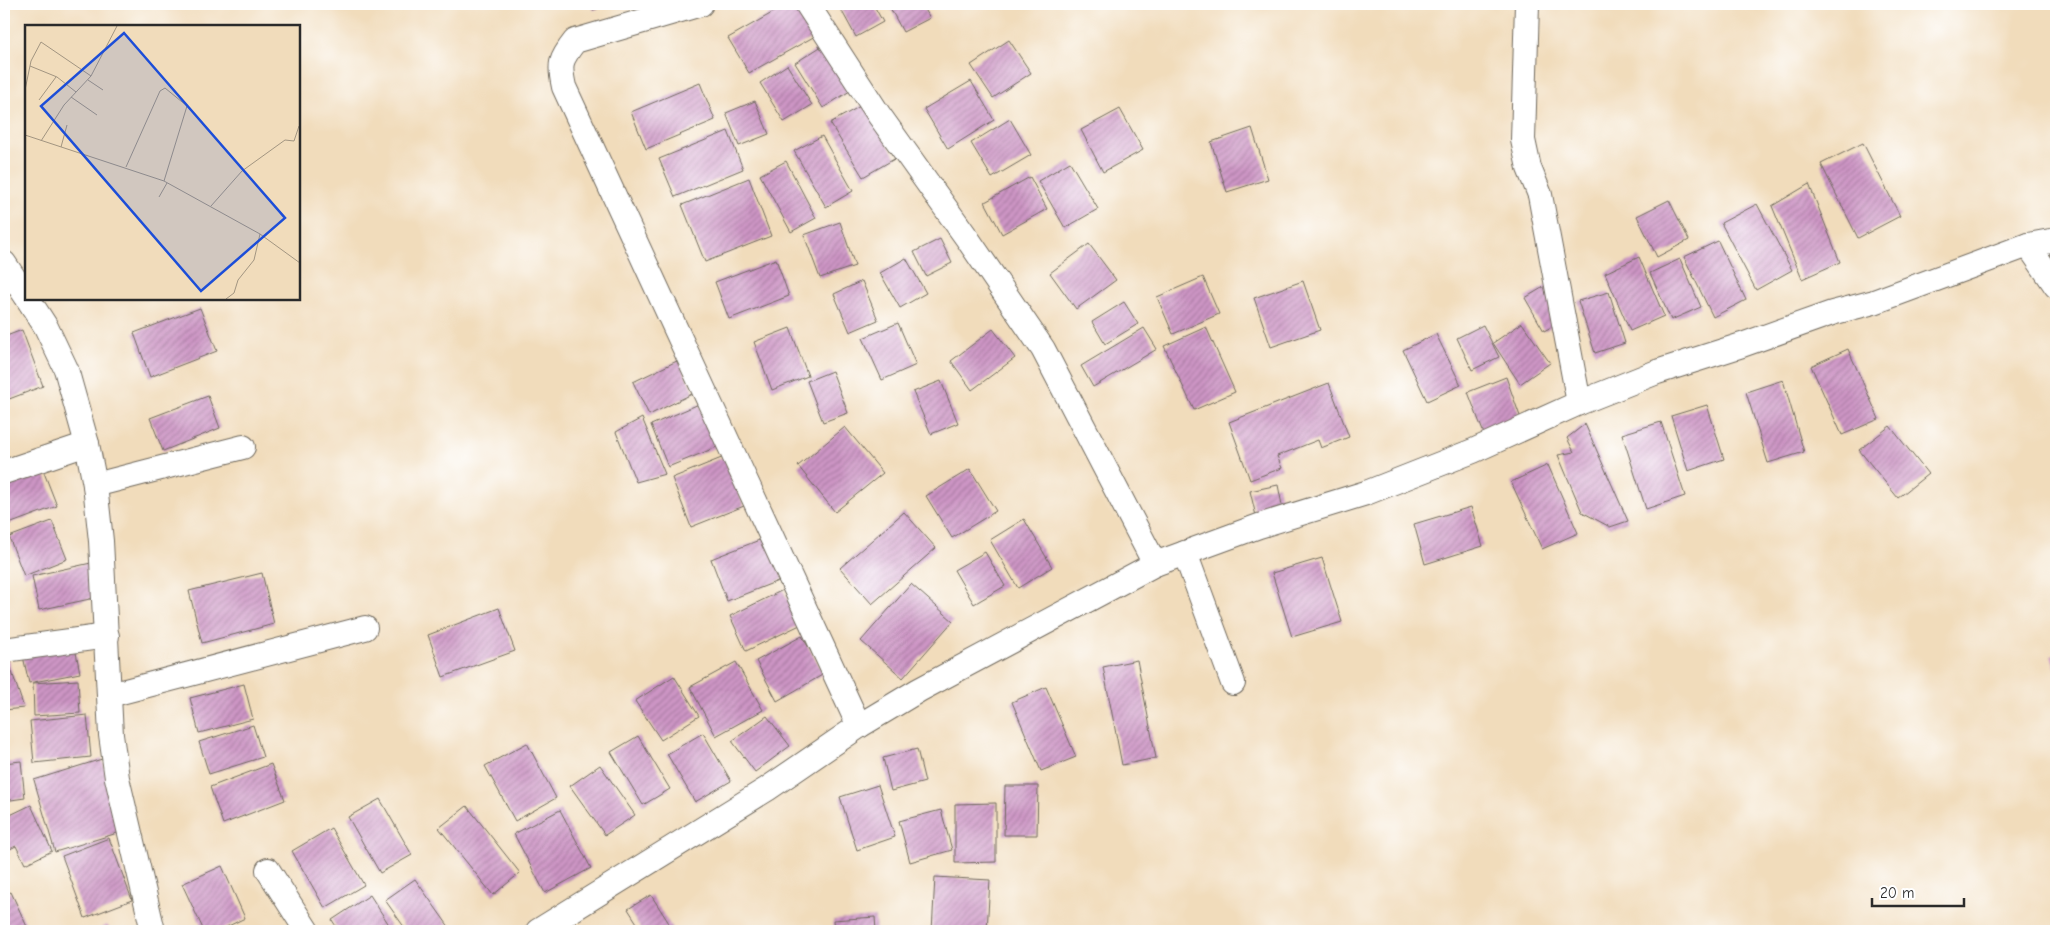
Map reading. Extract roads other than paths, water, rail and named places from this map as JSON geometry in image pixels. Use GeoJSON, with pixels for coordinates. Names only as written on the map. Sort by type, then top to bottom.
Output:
{"type":"FeatureCollection","features":[{"type":"Feature","properties":{"kind":"street"},"geometry":{"type":"LineString","coordinates":[[701,4],[575,41],[566,53],[560,68],[564,88],[859,726]]}},
{"type":"Feature","properties":{"kind":"street"},"geometry":{"type":"LineString","coordinates":[[807,4],[908,158],[967,238],[1043,349],[1155,564]]}},
{"type":"Feature","properties":{"kind":"street"},"geometry":{"type":"LineString","coordinates":[[1527,4],[1523,140],[1529,168],[1540,195],[1579,402]]}},
{"type":"Feature","properties":{"kind":"street"},"geometry":{"type":"LineString","coordinates":[[538,931],[767,789],[859,726],[919,690],[1155,564],[1259,526],[1336,504],[1374,490],[1473,451],[1579,402],[1657,372],[1742,346],[1832,313],[1874,302],[2028,245],[2056,240]]}},
{"type":"Feature","properties":{"kind":"street"},"geometry":{"type":"LineString","coordinates":[[2028,245],[2056,286]]}},
{"type":"Feature","properties":{"kind":"street"},"geometry":{"type":"LineString","coordinates":[[4,263],[25,294]]}},
{"type":"Feature","properties":{"kind":"street"},"geometry":{"type":"LineString","coordinates":[[29,300],[46,327],[66,369],[87,444],[95,485],[107,636],[111,735],[117,778],[153,931]]}},
{"type":"Feature","properties":{"kind":"street"},"geometry":{"type":"LineString","coordinates":[[4,472],[87,444]]}},
{"type":"Feature","properties":{"kind":"street"},"geometry":{"type":"LineString","coordinates":[[95,485],[243,447]]}},
{"type":"Feature","properties":{"kind":"street"},"geometry":{"type":"LineString","coordinates":[[1185,554],[1233,683]]}},
{"type":"Feature","properties":{"kind":"street"},"geometry":{"type":"LineString","coordinates":[[110,695],[365,628]]}},
{"type":"Feature","properties":{"kind":"street"},"geometry":{"type":"LineString","coordinates":[[4,650],[107,636]]}},
{"type":"Feature","properties":{"kind":"street"},"geometry":{"type":"LineString","coordinates":[[268,870],[307,931]]}}]}
